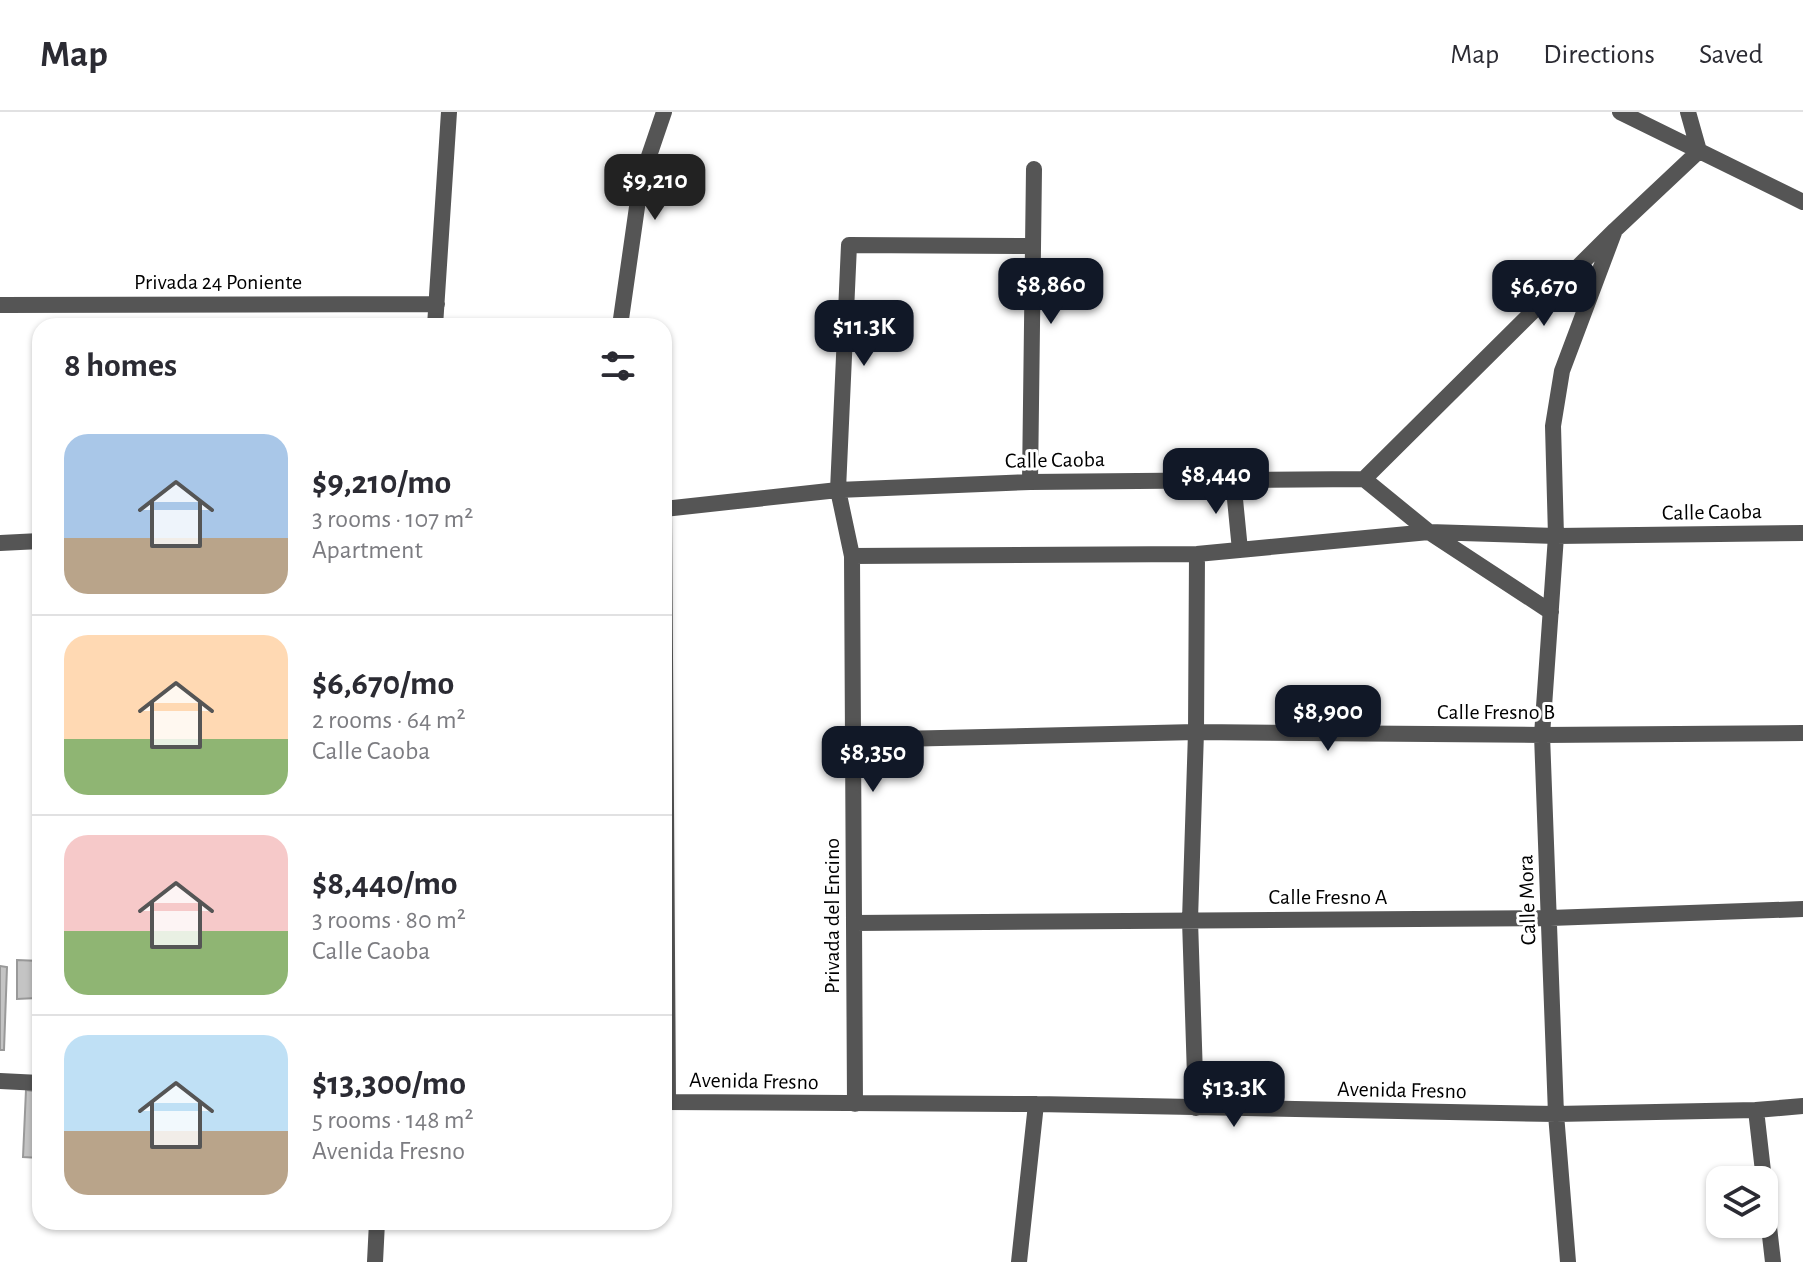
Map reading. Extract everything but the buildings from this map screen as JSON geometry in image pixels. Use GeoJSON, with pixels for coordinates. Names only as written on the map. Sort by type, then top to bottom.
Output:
{"type":"FeatureCollection","features":[{"type":"Feature","properties":{"kind":"street"},"geometry":{"type":"LineString","coordinates":[[436,318],[449,112]]}},
{"type":"Feature","properties":{"kind":"street"},"geometry":{"type":"LineString","coordinates":[[621,318],[639,193],[664,112]]}},
{"type":"Feature","properties":{"kind":"street"},"geometry":{"type":"LineString","coordinates":[[1620,112],[1803,202]]}},
{"type":"Feature","properties":{"kind":"street"},"geometry":{"type":"LineString","coordinates":[[1688,112],[1699,151]]}},
{"type":"Feature","properties":{"kind":"street"},"geometry":{"type":"LineString","coordinates":[[1551,612],[1429,532],[1364,479],[1699,151]]}},
{"type":"Feature","properties":{"kind":"street"},"geometry":{"type":"LineString","coordinates":[[1030,482],[1034,169]]}},
{"type":"Feature","properties":{"kind":"street","name":"Calle Mora"},"geometry":{"type":"LineString","coordinates":[[1568,1262],[1556,1114],[1542,735],[1556,536],[1553,426],[1562,371],[1615,230]]}},
{"type":"Feature","properties":{"kind":"street","name":"Privada del Encino"},"geometry":{"type":"LineString","coordinates":[[855,1104],[852,556],[838,490],[849,245],[1031,246]]}},
{"type":"Feature","properties":{"kind":"street","name":"Privada 24 Poniente"},"geometry":{"type":"LineString","coordinates":[[0,305],[437,304]]}},
{"type":"Feature","properties":{"kind":"street"},"geometry":{"type":"LineString","coordinates":[[1233,479],[1240,550]]}},
{"type":"Feature","properties":{"kind":"street","name":"Calle Caoba"},"geometry":{"type":"LineString","coordinates":[[672,508],[838,490],[1030,482],[1364,479]]}},
{"type":"Feature","properties":{"kind":"street","name":"Calle Caoba"},"geometry":{"type":"LineString","coordinates":[[852,556],[1197,554],[1429,532],[1556,536],[1803,533]]}},
{"type":"Feature","properties":{"kind":"street"},"geometry":{"type":"LineString","coordinates":[[0,543],[32,541]]}},
{"type":"Feature","properties":{"kind":"street"},"geometry":{"type":"LineString","coordinates":[[1196,1108],[1190,920],[1196,732],[1197,554]]}},
{"type":"Feature","properties":{"kind":"street","name":"Calle Fresno B"},"geometry":{"type":"LineString","coordinates":[[853,740],[1196,732],[1542,735],[1803,733]]}},
{"type":"Feature","properties":{"kind":"street","name":"Calle Fresno A"},"geometry":{"type":"LineString","coordinates":[[854,923],[1550,918],[1803,909]]}},
{"type":"Feature","properties":{"kind":"street"},"geometry":{"type":"LineString","coordinates":[[0,1081],[32,1083]]}},
{"type":"Feature","properties":{"kind":"street","name":"Avenida Fresno"},"geometry":{"type":"LineString","coordinates":[[672,1102],[1036,1104],[1556,1114],[1756,1110],[1803,1106]]}},
{"type":"Feature","properties":{"kind":"street"},"geometry":{"type":"LineString","coordinates":[[1019,1262],[1036,1104]]}},
{"type":"Feature","properties":{"kind":"street"},"geometry":{"type":"LineString","coordinates":[[1756,1110],[1762,1166]]}},
{"type":"Feature","properties":{"kind":"street"},"geometry":{"type":"LineString","coordinates":[[375,1262],[377,1230]]}},
{"type":"Feature","properties":{"kind":"street"},"geometry":{"type":"LineString","coordinates":[[1770,1238],[1773,1262]]}}]}
